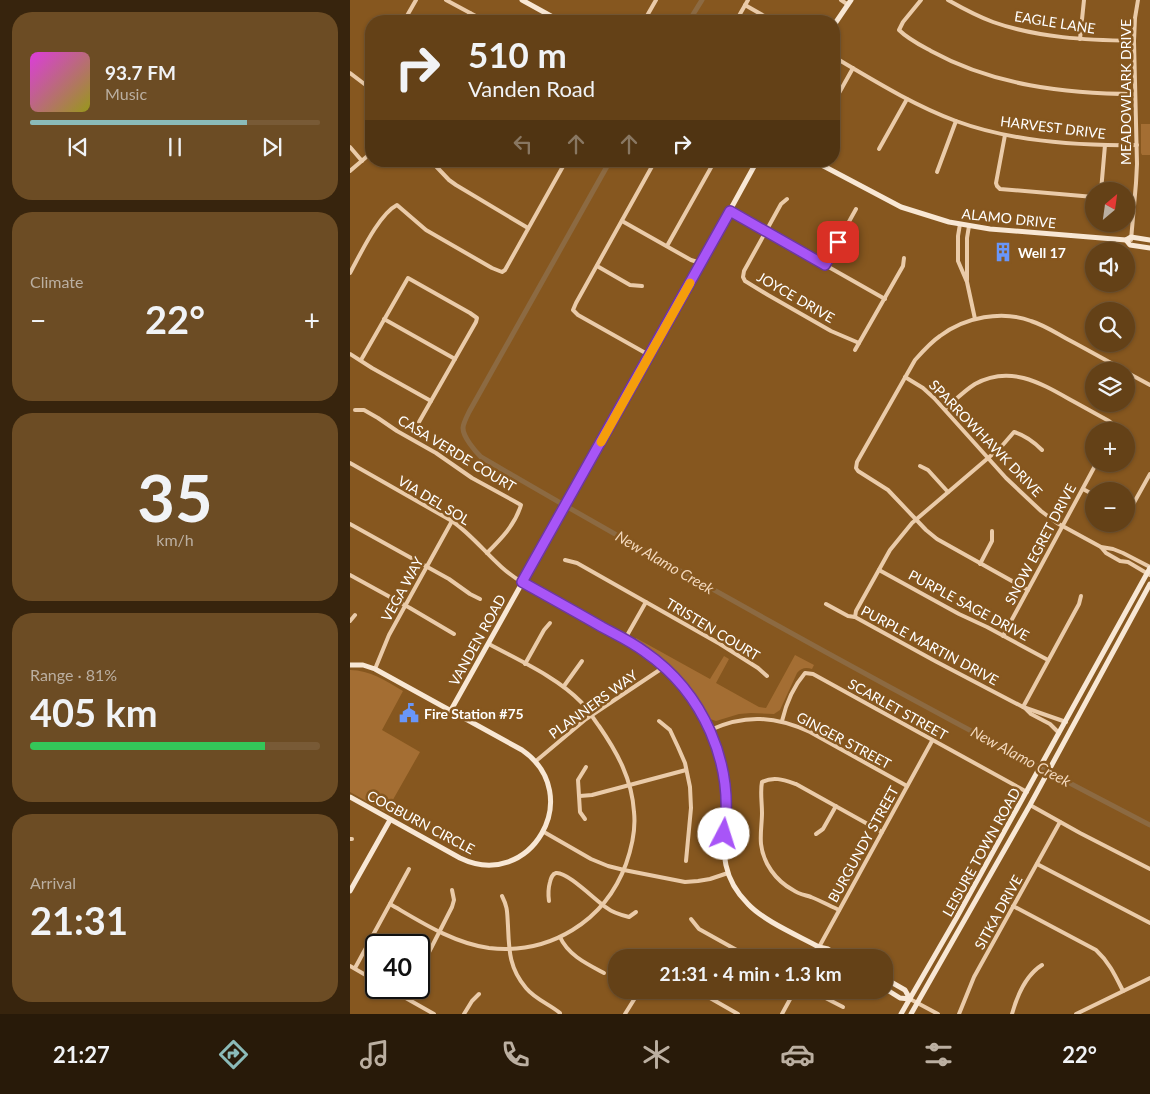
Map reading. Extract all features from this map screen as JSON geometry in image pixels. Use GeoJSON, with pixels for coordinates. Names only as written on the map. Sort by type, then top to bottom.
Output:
{"type":"FeatureCollection","features":[{"type":"Feature","properties":{"kind":"street"},"geometry":{"type":"LineString","coordinates":[[407,15],[416,0]]}},
{"type":"Feature","properties":{"kind":"street"},"geometry":{"type":"LineString","coordinates":[[446,0],[474,15]]}},
{"type":"Feature","properties":{"kind":"street"},"geometry":{"type":"LineString","coordinates":[[522,0],[549,15]]}},
{"type":"Feature","properties":{"kind":"street"},"geometry":{"type":"LineString","coordinates":[[647,15],[656,0]]}},
{"type":"Feature","properties":{"kind":"street"},"geometry":{"type":"LineString","coordinates":[[739,15],[748,0]]}},
{"type":"Feature","properties":{"kind":"street"},"geometry":{"type":"LineString","coordinates":[[840,16],[849,2],[842,0]]}},
{"type":"Feature","properties":{"kind":"street"},"geometry":{"type":"LineString","coordinates":[[921,0],[903,22],[899,30],[905,37],[966,68],[1010,82],[1038,87],[1135,94]]}},
{"type":"Feature","properties":{"kind":"street","name":"EAGLE LANE"},"geometry":{"type":"LineString","coordinates":[[948,0],[981,17],[1004,25],[1047,35],[1104,41],[1134,41]]}},
{"type":"Feature","properties":{"kind":"street"},"geometry":{"type":"LineString","coordinates":[[1080,39],[1084,0]]}},
{"type":"Feature","properties":{"kind":"street","name":"MEADOWLARK DRIVE"},"geometry":{"type":"LineString","coordinates":[[1128,239],[1136,183],[1134,41],[1138,0]]}},
{"type":"Feature","properties":{"kind":"street"},"geometry":{"type":"LineString","coordinates":[[745,5],[762,15]]}},
{"type":"Feature","properties":{"kind":"street","name":"HARVEST DRIVE"},"geometry":{"type":"LineString","coordinates":[[840,61],[907,99],[956,121],[1005,135],[1105,145],[1136,145]]}},
{"type":"Feature","properties":{"kind":"street"},"geometry":{"type":"LineString","coordinates":[[840,91],[853,68]]}},
{"type":"Feature","properties":{"kind":"street"},"geometry":{"type":"LineString","coordinates":[[350,73],[365,82]]}},
{"type":"Feature","properties":{"kind":"street"},"geometry":{"type":"LineString","coordinates":[[879,149],[907,99]]}},
{"type":"Feature","properties":{"kind":"street"},"geometry":{"type":"LineString","coordinates":[[937,172],[956,121]]}},
{"type":"Feature","properties":{"kind":"street"},"geometry":{"type":"LineString","coordinates":[[1005,135],[996,183],[1000,189],[1085,196]]}},
{"type":"Feature","properties":{"kind":"street"},"geometry":{"type":"LineString","coordinates":[[1102,182],[1105,145]]}},
{"type":"Feature","properties":{"kind":"street"},"geometry":{"type":"LineString","coordinates":[[350,147],[362,161]]}},
{"type":"Feature","properties":{"kind":"street"},"geometry":{"type":"LineString","coordinates":[[350,171],[365,158]]}},
{"type":"Feature","properties":{"kind":"street"},"geometry":{"type":"LineString","coordinates":[[437,167],[456,185],[528,228]]}},
{"type":"Feature","properties":{"kind":"street"},"geometry":{"type":"LineString","coordinates":[[350,273],[376,227],[393,207],[397,205],[426,230],[502,272],[505,270],[563,167]]}},
{"type":"Feature","properties":{"kind":"street"},"geometry":{"type":"LineString","coordinates":[[650,355],[578,315],[573,310],[652,167]]}},
{"type":"Feature","properties":{"kind":"street"},"geometry":{"type":"LineString","coordinates":[[667,246],[711,167]]}},
{"type":"Feature","properties":{"kind":"street","name":"VANDEN ROAD"},"geometry":{"type":"LineString","coordinates":[[451,710],[754,167]]}},
{"type":"Feature","properties":{"kind":"street","name":"ALAMO DRIVE"},"geometry":{"type":"LineString","coordinates":[[825,167],[901,207],[960,224],[990,229],[1150,240]]}},
{"type":"Feature","properties":{"kind":"street"},"geometry":{"type":"LineString","coordinates":[[766,231],[781,204],[787,199]]}},
{"type":"Feature","properties":{"kind":"street"},"geometry":{"type":"LineString","coordinates":[[825,265],[856,209]]}},
{"type":"Feature","properties":{"kind":"street"},"geometry":{"type":"LineString","coordinates":[[730,211],[885,298]]}},
{"type":"Feature","properties":{"kind":"street"},"geometry":{"type":"LineString","coordinates":[[622,221],[691,260],[701,263]]}},
{"type":"Feature","properties":{"kind":"street"},"geometry":{"type":"LineString","coordinates":[[960,224],[958,261],[967,282],[975,319]]}},
{"type":"Feature","properties":{"kind":"street"},"geometry":{"type":"LineString","coordinates":[[967,282],[967,238],[969,226]]}},
{"type":"Feature","properties":{"kind":"street","name":"JOYCE DRIVE"},"geometry":{"type":"LineString","coordinates":[[766,231],[742,277],[768,296],[831,331],[859,343]]}},
{"type":"Feature","properties":{"kind":"street"},"geometry":{"type":"LineString","coordinates":[[1128,239],[1130,244],[1150,248]]}},
{"type":"Feature","properties":{"kind":"street"},"geometry":{"type":"LineString","coordinates":[[855,350],[903,266],[904,258]]}},
{"type":"Feature","properties":{"kind":"street"},"geometry":{"type":"LineString","coordinates":[[597,266],[630,285],[642,286]]}},
{"type":"Feature","properties":{"kind":"street"},"geometry":{"type":"LineString","coordinates":[[361,360],[408,278],[477,318],[419,422]]}},
{"type":"Feature","properties":{"kind":"street"},"geometry":{"type":"LineString","coordinates":[[1028,590],[937,539],[888,490],[861,473],[856,468],[857,462],[915,360],[928,346],[950,328],[975,319],[1000,316],[1030,320],[1110,362]]}},
{"type":"Feature","properties":{"kind":"street"},"geometry":{"type":"LineString","coordinates":[[384,319],[455,359]]}},
{"type":"Feature","properties":{"kind":"street"},"geometry":{"type":"LineString","coordinates":[[350,354],[431,401]]}},
{"type":"Feature","properties":{"kind":"street"},"geometry":{"type":"LineString","coordinates":[[945,409],[966,390],[976,384],[997,377],[1010,376],[1021,377],[1044,385],[1110,422]]}},
{"type":"Feature","properties":{"kind":"street"},"geometry":{"type":"LineString","coordinates":[[1135,376],[1150,385]]}},
{"type":"Feature","properties":{"kind":"street","name":"SPARROWHAWK DRIVE"},"geometry":{"type":"LineString","coordinates":[[905,377],[923,388],[945,409],[988,458],[1040,511],[1062,526],[1101,547],[1123,553],[1149,571]]}},
{"type":"Feature","properties":{"kind":"street","name":"CASA VERDE COURT"},"geometry":{"type":"LineString","coordinates":[[355,410],[364,410],[378,418],[436,453],[472,478],[514,500],[520,506],[517,515],[504,536],[487,553]]}},
{"type":"Feature","properties":{"kind":"street"},"geometry":{"type":"LineString","coordinates":[[855,617],[890,550],[916,520],[1001,447],[1014,432],[1035,443],[1042,450]]}},
{"type":"Feature","properties":{"kind":"street","name":"VIA DEL SOL"},"geometry":{"type":"LineString","coordinates":[[350,463],[452,521],[463,529],[506,572],[522,582]]}},
{"type":"Feature","properties":{"kind":"street"},"geometry":{"type":"LineString","coordinates":[[920,466],[928,470],[948,492]]}},
{"type":"Feature","properties":{"kind":"street","name":"SNOW EGRET DRIVE"},"geometry":{"type":"LineString","coordinates":[[1003,636],[1092,472]]}},
{"type":"Feature","properties":{"kind":"street"},"geometry":{"type":"LineString","coordinates":[[1135,502],[1150,474]]}},
{"type":"Feature","properties":{"kind":"street","name":"VEGA WAY"},"geometry":{"type":"LineString","coordinates":[[376,669],[389,635],[452,521]]}},
{"type":"Feature","properties":{"kind":"street"},"geometry":{"type":"LineString","coordinates":[[350,524],[480,599]]}},
{"type":"Feature","properties":{"kind":"street"},"geometry":{"type":"LineString","coordinates":[[980,564],[992,541],[992,531]]}},
{"type":"Feature","properties":{"kind":"street","name":"SPARROWHAWK DRIVE"},"geometry":{"type":"LineString","coordinates":[[1101,547],[1106,553],[1120,561],[1128,562],[1149,571]]}},
{"type":"Feature","properties":{"kind":"street","name":"TRISTEN COURT"},"geometry":{"type":"LineString","coordinates":[[565,560],[577,563],[720,644],[758,668],[767,676]]}},
{"type":"Feature","properties":{"kind":"street","name":"PURPLE SAGE DRIVE"},"geometry":{"type":"LineString","coordinates":[[879,570],[1048,660]]}},
{"type":"Feature","properties":{"kind":"street","name":"LEISURE TOWN ROAD"},"geometry":{"type":"LineString","coordinates":[[901,1014],[1036,777],[1149,571]]}},
{"type":"Feature","properties":{"kind":"street"},"geometry":{"type":"LineString","coordinates":[[350,575],[454,634]]}},
{"type":"Feature","properties":{"kind":"street"},"geometry":{"type":"LineString","coordinates":[[522,582],[646,652],[678,680],[710,730],[719,756],[725,786],[726,824],[723,846],[724,860],[737,890],[749,906],[761,915],[819,947],[828,949]]}},
{"type":"Feature","properties":{"kind":"street","name":"LEISURE TOWN ROAD"},"geometry":{"type":"LineString","coordinates":[[911,1014],[1030,805],[1150,584]]}},
{"type":"Feature","properties":{"kind":"street"},"geometry":{"type":"LineString","coordinates":[[1023,707],[1079,604],[1081,596]]}},
{"type":"Feature","properties":{"kind":"street"},"geometry":{"type":"LineString","coordinates":[[625,639],[646,602]]}},
{"type":"Feature","properties":{"kind":"street","name":"PURPLE MARTIN DRIVE"},"geometry":{"type":"LineString","coordinates":[[826,604],[848,616],[855,617],[1023,707],[1066,722]]}},
{"type":"Feature","properties":{"kind":"street"},"geometry":{"type":"LineString","coordinates":[[350,621],[355,615]]}},
{"type":"Feature","properties":{"kind":"street"},"geometry":{"type":"LineString","coordinates":[[525,664],[550,623]]}},
{"type":"Feature","properties":{"kind":"street"},"geometry":{"type":"LineString","coordinates":[[390,904],[455,939],[490,948],[525,948],[542,944],[578,927],[603,905],[624,870],[631,851],[635,813],[630,785],[622,763],[615,751],[582,703],[564,686],[488,644]]}},
{"type":"Feature","properties":{"kind":"street"},"geometry":{"type":"LineString","coordinates":[[564,686],[582,661]]}},
{"type":"Feature","properties":{"kind":"street","name":"COGBURN CIRCLE"},"geometry":{"type":"LineString","coordinates":[[350,665],[376,669],[518,747],[536,761],[546,776],[551,795],[551,810],[544,832],[536,843],[521,856],[500,864],[484,865],[464,860],[350,797]]}},
{"type":"Feature","properties":{"kind":"street","name":"PLANNERS WAY"},"geometry":{"type":"LineString","coordinates":[[536,761],[592,716],[664,666]]}},
{"type":"Feature","properties":{"kind":"street","name":"SCARLET STREET"},"geometry":{"type":"LineString","coordinates":[[782,721],[786,707],[800,678],[805,673],[813,674],[1027,792]]}},
{"type":"Feature","properties":{"kind":"street","name":"PURPLE MARTIN DRIVE"},"geometry":{"type":"LineString","coordinates":[[1023,707],[1030,714],[1050,724],[1059,733]]}},
{"type":"Feature","properties":{"kind":"street","name":"GINGER STREET"},"geometry":{"type":"LineString","coordinates":[[710,730],[728,722],[743,719],[761,718],[782,721],[810,732],[907,786]]}},
{"type":"Feature","properties":{"kind":"street"},"geometry":{"type":"LineString","coordinates":[[660,721],[670,730],[678,747],[690,787],[691,808],[686,860]]}},
{"type":"Feature","properties":{"kind":"street","name":"BURGUNDY STREET"},"geometry":{"type":"LineString","coordinates":[[819,947],[932,741]]}},
{"type":"Feature","properties":{"kind":"street"},"geometry":{"type":"LineString","coordinates":[[585,819],[580,812],[578,780],[586,767]]}},
{"type":"Feature","properties":{"kind":"street"},"geometry":{"type":"LineString","coordinates":[[580,796],[592,795],[686,770]]}},
{"type":"Feature","properties":{"kind":"street"},"geometry":{"type":"LineString","coordinates":[[839,910],[792,890],[776,877],[769,867],[761,844],[762,782],[769,778],[796,784],[882,832]]}},
{"type":"Feature","properties":{"kind":"street"},"geometry":{"type":"LineString","coordinates":[[1030,805],[1150,869]]}},
{"type":"Feature","properties":{"kind":"street"},"geometry":{"type":"LineString","coordinates":[[816,834],[823,829],[836,806]]}},
{"type":"Feature","properties":{"kind":"street"},"geometry":{"type":"LineString","coordinates":[[350,891],[390,820]]}},
{"type":"Feature","properties":{"kind":"street","name":"SITKA DRIVE"},"geometry":{"type":"LineString","coordinates":[[959,1014],[974,977],[1060,822]]}},
{"type":"Feature","properties":{"kind":"street"},"geometry":{"type":"LineString","coordinates":[[544,832],[591,859],[624,870],[685,882],[710,879],[728,873]]}},
{"type":"Feature","properties":{"kind":"street"},"geometry":{"type":"LineString","coordinates":[[1037,864],[1150,923]]}},
{"type":"Feature","properties":{"kind":"street"},"geometry":{"type":"LineString","coordinates":[[365,974],[352,967],[409,869]]}},
{"type":"Feature","properties":{"kind":"street"},"geometry":{"type":"LineString","coordinates":[[549,901],[547,890],[552,875],[559,873],[573,881],[607,908],[629,917],[636,912]]}},
{"type":"Feature","properties":{"kind":"street"},"geometry":{"type":"LineString","coordinates":[[430,950],[452,906],[454,900],[452,890]]}},
{"type":"Feature","properties":{"kind":"street"},"geometry":{"type":"LineString","coordinates":[[502,896],[507,905],[509,948],[512,964],[518,978],[536,998],[554,1008],[560,1014]]}},
{"type":"Feature","properties":{"kind":"street"},"geometry":{"type":"LineString","coordinates":[[1014,906],[1096,950],[1111,967],[1123,991]]}},
{"type":"Feature","properties":{"kind":"street"},"geometry":{"type":"LineString","coordinates":[[691,919],[699,929],[735,949]]}},
{"type":"Feature","properties":{"kind":"street"},"geometry":{"type":"LineString","coordinates":[[560,936],[562,942],[576,956],[604,973]]}},
{"type":"Feature","properties":{"kind":"street"},"geometry":{"type":"LineString","coordinates":[[1012,1014],[1016,1002],[1033,970],[1042,964]]}},
{"type":"Feature","properties":{"kind":"street"},"geometry":{"type":"LineString","coordinates":[[1076,1014],[1150,978]]}},
{"type":"Feature","properties":{"kind":"street"},"geometry":{"type":"LineString","coordinates":[[893,983],[905,990],[910,999]]}},
{"type":"Feature","properties":{"kind":"street"},"geometry":{"type":"LineString","coordinates":[[464,1014],[479,994]]}},
{"type":"Feature","properties":{"kind":"street"},"geometry":{"type":"LineString","coordinates":[[893,994],[900,998],[910,999],[938,1014]]}},
{"type":"Feature","properties":{"kind":"street"},"geometry":{"type":"LineString","coordinates":[[407,999],[434,1014]]}},
{"type":"Feature","properties":{"kind":"street"},"geometry":{"type":"LineString","coordinates":[[632,1014],[626,1013],[635,999]]}},
{"type":"Feature","properties":{"kind":"street"},"geometry":{"type":"LineString","coordinates":[[712,999],[738,1014]]}},
{"type":"Feature","properties":{"kind":"street"},"geometry":{"type":"LineString","coordinates":[[782,1014],[790,999]]}},
{"type":"Feature","properties":{"kind":"street"},"geometry":{"type":"LineString","coordinates":[[827,999],[843,1007]]}},
{"type":"Feature","properties":{"kind":"shaded area"},"geometry":{"type":"Polygon","coordinates":[[[1141,124],[1150,124],[1150,155],[1142,155],[1141,153],[1141,124]]]}},
{"type":"Feature","properties":{"kind":"shaded area"},"geometry":{"type":"Polygon","coordinates":[[[636,638],[710,679],[724,656],[729,659],[716,683],[759,707],[766,708],[795,655],[814,665],[812,669],[804,668],[797,673],[780,710],[774,714],[739,714],[716,721],[710,719],[695,695],[676,672],[659,656],[636,641],[636,638]]]}},
{"type":"Feature","properties":{"kind":"shaded area"},"geometry":{"type":"Polygon","coordinates":[[[350,670],[371,674],[403,691],[382,730],[420,752],[386,812],[350,792],[350,670]]]}},
{"type":"Feature","properties":{"kind":"waterway","name":"New Alamo Creek"},"geometry":{"type":"LineString","coordinates":[[693,15],[702,0]]}},
{"type":"Feature","properties":{"kind":"waterway","name":"New Alamo Creek"},"geometry":{"type":"LineString","coordinates":[[607,167],[467,416],[463,426],[464,432],[473,448],[481,457],[730,599],[897,691],[1150,825]]}},
{"type":"Feature","properties":{"kind":"slow traffic"},"geometry":{"type":"LineString","coordinates":[[601,442],[690,283]]}},
{"type":"Feature","properties":{"kind":"place","name":"Well 17"},"geometry":{"type":"Point","coordinates":[1003,252]}},
{"type":"Feature","properties":{"kind":"place","name":"Fire Station #75"},"geometry":{"type":"Point","coordinates":[409,713]}},
{"type":"Feature","properties":{"kind":"route"},"geometry":{"type":"LineString","coordinates":[[724,834],[726,803],[723,770],[710,730],[684,688],[664,666],[634,644],[522,582],[730,211],[825,265],[838,242]]}}]}
